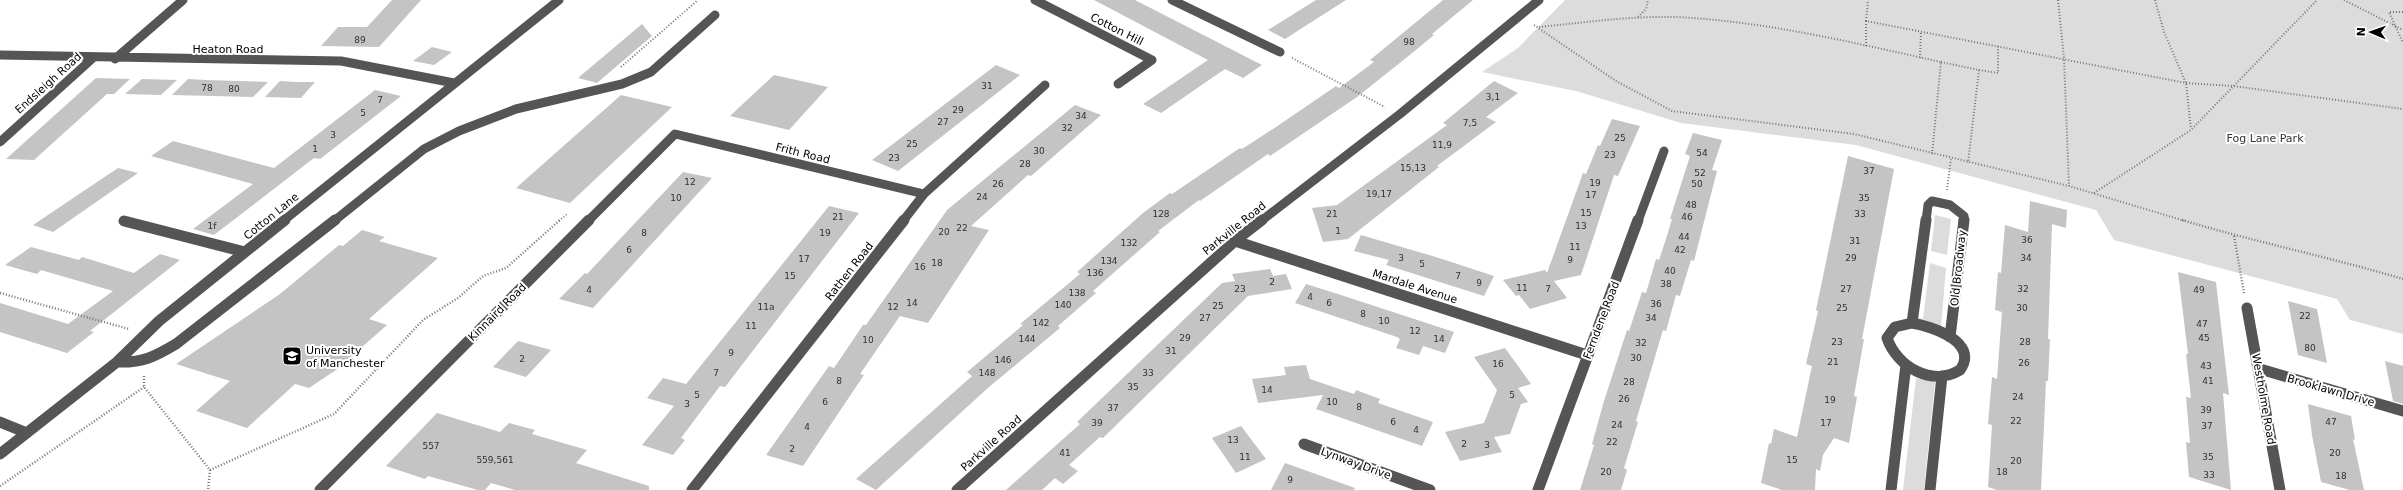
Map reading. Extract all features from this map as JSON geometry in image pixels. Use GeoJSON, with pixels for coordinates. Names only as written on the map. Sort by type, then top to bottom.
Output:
{"type":"FeatureCollection","features":[{"type":"Feature","properties":{"kind":"street"},"geometry":{"type":"LineString","coordinates":[[116,59],[182,0]]}},
{"type":"Feature","properties":{"kind":"street","name":"Cotton Lane"},"geometry":{"type":"LineString","coordinates":[[0,454],[117,362],[159,321],[559,0]]}},
{"type":"Feature","properties":{"kind":"street","name":"Cotton Hill"},"geometry":{"type":"LineString","coordinates":[[1035,0],[1152,60],[1118,84]]}},
{"type":"Feature","properties":{"kind":"street"},"geometry":{"type":"LineString","coordinates":[[1172,0],[1280,52]]}},
{"type":"Feature","properties":{"kind":"street","name":"Parkville Road"},"geometry":{"type":"LineString","coordinates":[[957,490],[1235,240],[1400,114],[1519,18],[1539,0]]}},
{"type":"Feature","properties":{"kind":"street"},"geometry":{"type":"LineString","coordinates":[[117,362],[136,363],[157,355],[176,344],[263,278],[424,148],[458,131],[516,109],[622,84],[651,72],[715,15]]}},
{"type":"Feature","properties":{"kind":"street","name":"Heaton Road"},"geometry":{"type":"LineString","coordinates":[[0,55],[94,57],[116,59],[341,62],[454,83]]}},
{"type":"Feature","properties":{"kind":"street","name":"Endsleigh Road"},"geometry":{"type":"LineString","coordinates":[[0,142],[94,57]]}},
{"type":"Feature","properties":{"kind":"street","name":"Rathen Road"},"geometry":{"type":"LineString","coordinates":[[692,490],[924,194],[1045,86]]}},
{"type":"Feature","properties":{"kind":"street","name":"Frith Road"},"geometry":{"type":"LineString","coordinates":[[675,134],[924,194]]}},
{"type":"Feature","properties":{"kind":"street","name":"Kinnaird Road"},"geometry":{"type":"LineString","coordinates":[[320,490],[675,134]]}},
{"type":"Feature","properties":{"kind":"street","name":"Ferndene Road"},"geometry":{"type":"LineString","coordinates":[[1538,490],[1664,151]]}},
{"type":"Feature","properties":{"kind":"street"},"geometry":{"type":"LineString","coordinates":[[1912,323],[1928,205],[1932,201],[1944,202]]}},
{"type":"Feature","properties":{"kind":"street","name":"Old Broadway"},"geometry":{"type":"LineString","coordinates":[[1944,202],[1954,206],[1964,216],[1950,337]]}},
{"type":"Feature","properties":{"kind":"street"},"geometry":{"type":"LineString","coordinates":[[124,221],[245,252]]}},
{"type":"Feature","properties":{"kind":"street","name":"Mardale Avenue"},"geometry":{"type":"LineString","coordinates":[[1235,240],[1588,355]]}},
{"type":"Feature","properties":{"kind":"street","name":"Westholme Road"},"geometry":{"type":"LineString","coordinates":[[2247,308],[2260,369],[2280,490]]}},
{"type":"Feature","properties":{"kind":"street"},"geometry":{"type":"LineString","coordinates":[[1912,323],[1932,327],[1950,337],[1964,354],[1964,362],[1961,369],[1953,374],[1942,376],[1920,373],[1906,365],[1893,354],[1887,338],[1895,327],[1912,323]]}},
{"type":"Feature","properties":{"kind":"street"},"geometry":{"type":"LineString","coordinates":[[1891,490],[1906,365]]}},
{"type":"Feature","properties":{"kind":"street","name":"Brooklawn Drive"},"geometry":{"type":"LineString","coordinates":[[2260,369],[2403,411]]}},
{"type":"Feature","properties":{"kind":"street"},"geometry":{"type":"LineString","coordinates":[[1930,490],[1942,376]]}},
{"type":"Feature","properties":{"kind":"street"},"geometry":{"type":"LineString","coordinates":[[0,422],[27,433]]}},
{"type":"Feature","properties":{"kind":"street","name":"Lynway Drive"},"geometry":{"type":"LineString","coordinates":[[1304,444],[1430,490]]}},
{"type":"Feature","properties":{"kind":"path"},"geometry":{"type":"LineString","coordinates":[[616,72],[698,0]]}},
{"type":"Feature","properties":{"kind":"path"},"geometry":{"type":"LineString","coordinates":[[1638,17],[1646,9],[1648,0]]}},
{"type":"Feature","properties":{"kind":"path"},"geometry":{"type":"LineString","coordinates":[[1866,46],[1868,0]]}},
{"type":"Feature","properties":{"kind":"path"},"geometry":{"type":"LineString","coordinates":[[2058,0],[2064,58],[2069,186]]}},
{"type":"Feature","properties":{"kind":"path"},"geometry":{"type":"LineString","coordinates":[[2155,0],[2164,32],[2186,82],[2191,130]]}},
{"type":"Feature","properties":{"kind":"path"},"geometry":{"type":"LineString","coordinates":[[2093,193],[2191,130],[2317,0]]}},
{"type":"Feature","properties":{"kind":"path"},"geometry":{"type":"LineString","coordinates":[[2344,0],[2403,30]]}},
{"type":"Feature","properties":{"kind":"path"},"geometry":{"type":"LineString","coordinates":[[2403,12],[2390,12],[2403,43]]}},
{"type":"Feature","properties":{"kind":"path"},"geometry":{"type":"LineString","coordinates":[[1539,27],[1638,17],[1693,18],[1796,31],[1998,73],[1998,45]]}},
{"type":"Feature","properties":{"kind":"path"},"geometry":{"type":"LineString","coordinates":[[1519,18],[1539,27],[1616,81],[1672,111],[1854,134],[1951,159],[2069,186],[2234,236],[2336,259],[2403,279]]}},
{"type":"Feature","properties":{"kind":"path"},"geometry":{"type":"LineString","coordinates":[[1866,21],[2186,82],[2233,86],[2403,109]]}},
{"type":"Feature","properties":{"kind":"path"},"geometry":{"type":"LineString","coordinates":[[1920,58],[1921,31]]}},
{"type":"Feature","properties":{"kind":"path"},"geometry":{"type":"LineString","coordinates":[[1280,52],[1400,114]]}},
{"type":"Feature","properties":{"kind":"path"},"geometry":{"type":"LineString","coordinates":[[1932,154],[1941,62]]}},
{"type":"Feature","properties":{"kind":"path"},"geometry":{"type":"LineString","coordinates":[[1968,163],[1980,70]]}},
{"type":"Feature","properties":{"kind":"path"},"geometry":{"type":"LineString","coordinates":[[1944,202],[1951,159]]}},
{"type":"Feature","properties":{"kind":"path"},"geometry":{"type":"LineString","coordinates":[[210,470],[334,414],[423,320],[458,298],[482,276],[506,268],[567,214]]}},
{"type":"Feature","properties":{"kind":"path"},"geometry":{"type":"LineString","coordinates":[[2234,236],[2247,308]]}},
{"type":"Feature","properties":{"kind":"path"},"geometry":{"type":"LineString","coordinates":[[0,293],[146,334]]}},
{"type":"Feature","properties":{"kind":"path"},"geometry":{"type":"LineString","coordinates":[[143,374],[144,388],[210,470],[208,490]]}},
{"type":"Feature","properties":{"kind":"path"},"geometry":{"type":"LineString","coordinates":[[0,486],[144,388]]}},
{"type":"Feature","properties":{"kind":"green space","name":"Fog Lane Park"},"geometry":{"type":"Polygon","coordinates":[[[1565,0],[2403,0],[2403,334],[2350,320],[2337,299],[2114,240],[2096,210],[1856,145],[1681,123],[1576,91],[1482,72],[1518,48],[1565,0]]]}},
{"type":"Feature","properties":{"kind":"green space"},"geometry":{"type":"Polygon","coordinates":[[[1935,215],[1951,219],[1947,255],[1931,251],[1935,215]]]}},
{"type":"Feature","properties":{"kind":"green space"},"geometry":{"type":"Polygon","coordinates":[[[1930,263],[1946,268],[1941,327],[1923,319],[1930,263]]]}},
{"type":"Feature","properties":{"kind":"green space"},"geometry":{"type":"Polygon","coordinates":[[[1916,378],[1935,382],[1924,490],[1903,490],[1916,378]]]}},
{"type":"Feature","properties":{"kind":"building"},"geometry":{"type":"Polygon","coordinates":[[[392,0],[421,0],[379,47],[321,46],[338,27],[367,27],[392,0]]]}},
{"type":"Feature","properties":{"kind":"building"},"geometry":{"type":"Polygon","coordinates":[[[1094,0],[1135,0],[1262,65],[1243,78],[1225,69],[1161,113],[1143,104],[1208,60],[1094,0]]]}},
{"type":"Feature","properties":{"kind":"building"},"geometry":{"type":"Polygon","coordinates":[[[1316,0],[1346,0],[1285,39],[1268,30],[1316,0]]]}},
{"type":"Feature","properties":{"kind":"building"},"geometry":{"type":"Polygon","coordinates":[[[1443,0],[1473,0],[1432,34],[1434,35],[1357,97],[1270,156],[1268,154],[1200,201],[1199,200],[1158,231],[1160,232],[1093,291],[1096,293],[1058,326],[1060,328],[989,387],[876,490],[856,479],[972,376],[967,372],[1023,325],[1020,324],[1080,274],[1077,272],[1143,213],[1170,193],[1172,194],[1240,148],[1242,149],[1336,86],[1339,88],[1374,62],[1370,60],[1443,0]]]}},
{"type":"Feature","properties":{"kind":"building"},"geometry":{"type":"Polygon","coordinates":[[[642,24],[652,36],[597,83],[578,78],[642,24]]]}},
{"type":"Feature","properties":{"kind":"building"},"geometry":{"type":"Polygon","coordinates":[[[432,47],[452,52],[434,65],[413,61],[432,47]]]}},
{"type":"Feature","properties":{"kind":"building"},"geometry":{"type":"Polygon","coordinates":[[[996,65],[1020,75],[898,171],[872,160],[996,65]]]}},
{"type":"Feature","properties":{"kind":"building"},"geometry":{"type":"Polygon","coordinates":[[[774,75],[828,87],[789,130],[730,116],[774,75]]]}},
{"type":"Feature","properties":{"kind":"building"},"geometry":{"type":"Polygon","coordinates":[[[96,78],[130,79],[114,94],[107,94],[34,160],[6,159],[96,78]]]}},
{"type":"Feature","properties":{"kind":"building"},"geometry":{"type":"Polygon","coordinates":[[[142,79],[177,80],[161,95],[125,94],[142,79]]]}},
{"type":"Feature","properties":{"kind":"building"},"geometry":{"type":"Polygon","coordinates":[[[188,79],[268,82],[253,97],[172,95],[188,79]]]}},
{"type":"Feature","properties":{"kind":"building"},"geometry":{"type":"Polygon","coordinates":[[[280,81],[315,82],[301,98],[265,97],[280,81]]]}},
{"type":"Feature","properties":{"kind":"building"},"geometry":{"type":"Polygon","coordinates":[[[1494,81],[1518,93],[1486,117],[1496,122],[1437,166],[1439,167],[1348,239],[1323,242],[1312,208],[1337,205],[1447,125],[1443,123],[1494,81]]]}},
{"type":"Feature","properties":{"kind":"building"},"geometry":{"type":"Polygon","coordinates":[[[375,90],[401,96],[320,159],[314,158],[214,235],[193,229],[253,184],[151,156],[173,141],[274,168],[375,90]]]}},
{"type":"Feature","properties":{"kind":"building"},"geometry":{"type":"Polygon","coordinates":[[[621,95],[672,107],[570,203],[516,188],[621,95]]]}},
{"type":"Feature","properties":{"kind":"building"},"geometry":{"type":"Polygon","coordinates":[[[1075,105],[1101,115],[1031,176],[1028,175],[971,226],[989,230],[928,323],[900,316],[860,374],[864,375],[803,466],[766,455],[829,366],[834,368],[863,325],[866,325],[947,210],[1075,105]]]}},
{"type":"Feature","properties":{"kind":"building"},"geometry":{"type":"Polygon","coordinates":[[[1612,119],[1640,126],[1618,176],[1614,175],[1581,275],[1554,281],[1567,298],[1530,309],[1519,295],[1516,296],[1503,280],[1545,270],[1547,273],[1583,173],[1586,174],[1598,145],[1600,146],[1612,119]]]}},
{"type":"Feature","properties":{"kind":"building"},"geometry":{"type":"Polygon","coordinates":[[[1693,133],[1722,140],[1712,170],[1717,171],[1694,261],[1691,260],[1680,296],[1676,295],[1666,331],[1663,330],[1636,421],[1638,422],[1624,468],[1627,470],[1621,490],[1580,490],[1594,445],[1592,444],[1604,401],[1627,330],[1629,331],[1642,292],[1646,293],[1656,259],[1659,260],[1666,239],[1672,219],[1670,219],[1690,156],[1685,154],[1693,133]]]}},
{"type":"Feature","properties":{"kind":"building"},"geometry":{"type":"Polygon","coordinates":[[[1848,156],[1894,169],[1862,339],[1864,339],[1854,396],[1857,397],[1849,443],[1834,438],[1823,455],[1820,471],[1816,469],[1815,490],[1782,490],[1761,483],[1769,443],[1771,444],[1774,429],[1797,437],[1812,366],[1806,364],[1818,311],[1816,310],[1848,156]]]}},
{"type":"Feature","properties":{"kind":"building"},"geometry":{"type":"Polygon","coordinates":[[[118,168],[138,173],[53,232],[33,225],[118,168]]]}},
{"type":"Feature","properties":{"kind":"building"},"geometry":{"type":"Polygon","coordinates":[[[683,172],[712,178],[593,308],[559,299],[585,273],[587,274],[683,172]]]}},
{"type":"Feature","properties":{"kind":"building"},"geometry":{"type":"Polygon","coordinates":[[[2030,201],[2067,210],[2066,228],[2052,224],[2048,339],[2050,339],[2048,381],[2046,381],[2041,490],[1997,490],[1988,487],[1992,425],[1988,424],[1992,377],[1997,379],[2002,312],[1995,310],[1998,272],[2001,273],[2005,225],[2028,232],[2030,201]]]}},
{"type":"Feature","properties":{"kind":"building"},"geometry":{"type":"Polygon","coordinates":[[[829,206],[859,213],[725,387],[720,386],[681,438],[685,440],[673,455],[642,445],[674,406],[647,398],[663,378],[686,384],[829,206]]]}},
{"type":"Feature","properties":{"kind":"building"},"geometry":{"type":"Polygon","coordinates":[[[362,230],[385,237],[379,241],[438,258],[369,319],[387,325],[336,370],[309,388],[295,384],[247,428],[196,411],[230,381],[176,364],[280,294],[339,245],[343,246],[362,230]]]}},
{"type":"Feature","properties":{"kind":"building"},"geometry":{"type":"Polygon","coordinates":[[[1361,235],[1494,276],[1484,296],[1386,265],[1389,260],[1354,251],[1361,235]]]}},
{"type":"Feature","properties":{"kind":"building"},"geometry":{"type":"Polygon","coordinates":[[[31,247],[79,260],[82,257],[134,273],[160,254],[180,260],[90,331],[94,332],[67,353],[0,332],[0,303],[68,324],[113,291],[41,270],[37,274],[5,265],[31,247]]]}},
{"type":"Feature","properties":{"kind":"building"},"geometry":{"type":"Polygon","coordinates":[[[1270,269],[1273,276],[1286,274],[1292,289],[1248,296],[1103,438],[1100,437],[1069,465],[1078,471],[1063,484],[1055,478],[1042,490],[1006,490],[1080,424],[1077,422],[1222,283],[1235,281],[1232,274],[1270,269]]]}},
{"type":"Feature","properties":{"kind":"building"},"geometry":{"type":"Polygon","coordinates":[[[2178,272],[2216,282],[2229,395],[2223,393],[2231,490],[2189,477],[2186,442],[2190,443],[2186,397],[2191,398],[2186,354],[2188,354],[2178,272]]]}},
{"type":"Feature","properties":{"kind":"building"},"geometry":{"type":"Polygon","coordinates":[[[1306,284],[1454,332],[1445,353],[1423,346],[1419,355],[1396,348],[1400,339],[1397,337],[1295,303],[1306,284]]]}},
{"type":"Feature","properties":{"kind":"building"},"geometry":{"type":"Polygon","coordinates":[[[2288,301],[2317,309],[2327,363],[2298,355],[2288,301]]]}},
{"type":"Feature","properties":{"kind":"building"},"geometry":{"type":"Polygon","coordinates":[[[518,341],[551,350],[526,377],[493,367],[518,341]]]}},
{"type":"Feature","properties":{"kind":"building"},"geometry":{"type":"Polygon","coordinates":[[[1505,348],[1531,384],[1518,388],[1528,402],[1521,404],[1510,434],[1494,437],[1502,452],[1460,461],[1445,432],[1484,423],[1497,390],[1474,357],[1505,348]]]}},
{"type":"Feature","properties":{"kind":"building"},"geometry":{"type":"Polygon","coordinates":[[[2385,361],[2403,366],[2403,404],[2393,401],[2385,361]]]}},
{"type":"Feature","properties":{"kind":"building"},"geometry":{"type":"Polygon","coordinates":[[[1306,365],[1310,379],[1354,394],[1356,390],[1380,399],[1378,403],[1433,422],[1422,446],[1316,409],[1323,395],[1258,403],[1252,379],[1286,375],[1284,367],[1306,365]]]}},
{"type":"Feature","properties":{"kind":"building"},"geometry":{"type":"Polygon","coordinates":[[[2308,404],[2351,416],[2355,440],[2353,439],[2364,490],[2350,490],[2321,482],[2308,404]]]}},
{"type":"Feature","properties":{"kind":"building"},"geometry":{"type":"Polygon","coordinates":[[[437,413],[500,432],[509,423],[535,430],[532,434],[587,450],[576,463],[649,486],[649,490],[515,490],[491,483],[485,490],[478,490],[428,476],[425,479],[386,466],[437,413]]]}},
{"type":"Feature","properties":{"kind":"building"},"geometry":{"type":"Polygon","coordinates":[[[1241,426],[1266,459],[1236,473],[1212,438],[1241,426]]]}},
{"type":"Feature","properties":{"kind":"building"},"geometry":{"type":"Polygon","coordinates":[[[1285,463],[1355,488],[1354,490],[1271,490],[1285,463]]]}},
{"type":"Feature","properties":{"kind":"place","name":"University of Manchester"},"geometry":{"type":"Point","coordinates":[292,356]}}]}
